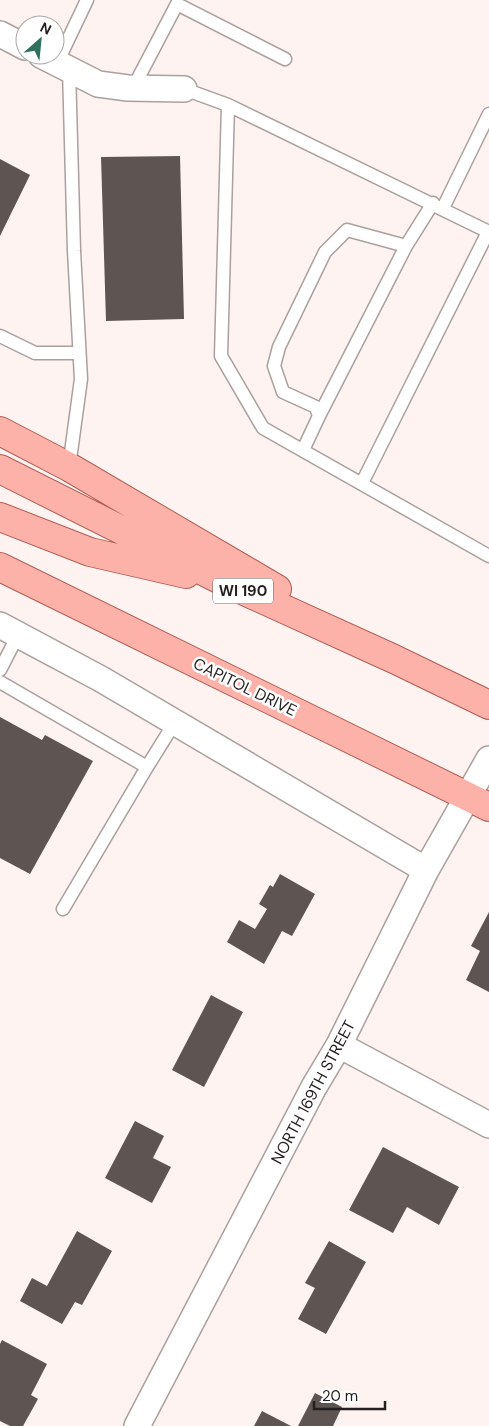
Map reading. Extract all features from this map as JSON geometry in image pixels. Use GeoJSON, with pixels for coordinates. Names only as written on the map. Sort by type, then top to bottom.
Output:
{"type":"FeatureCollection","features":[{"type":"Feature","properties":{"kind":"main road"},"geometry":{"type":"LineString","coordinates":[[0,431],[69,467],[394,659]]}},
{"type":"Feature","properties":{"kind":"main road","name":"WI 190"},"geometry":{"type":"LineString","coordinates":[[0,469],[229,584],[394,659],[489,706]]}},
{"type":"Feature","properties":{"kind":"main road"},"geometry":{"type":"LineString","coordinates":[[0,517],[90,552],[229,584]]}},
{"type":"Feature","properties":{"kind":"main road","name":"CAPITOL DRIVE"},"geometry":{"type":"LineString","coordinates":[[0,567],[479,802]]}},
{"type":"Feature","properties":{"kind":"street"},"geometry":{"type":"LineString","coordinates":[[0,34],[15,42]]}},
{"type":"Feature","properties":{"kind":"street"},"geometry":{"type":"LineString","coordinates":[[62,65],[98,84],[133,88],[184,89]]}},
{"type":"Feature","properties":{"kind":"street"},"geometry":{"type":"LineString","coordinates":[[9,630],[101,679],[426,870]]}},
{"type":"Feature","properties":{"kind":"street","name":"NORTH 169TH STREET"},"geometry":{"type":"LineString","coordinates":[[137,1426],[314,1087],[339,1045],[426,870],[479,802],[489,759]]}},
{"type":"Feature","properties":{"kind":"street"},"geometry":{"type":"LineString","coordinates":[[339,1045],[489,1125]]}},
{"type":"Feature","properties":{"kind":"lane"},"geometry":{"type":"LineString","coordinates":[[65,44],[87,0]]}},
{"type":"Feature","properties":{"kind":"lane"},"geometry":{"type":"LineString","coordinates":[[133,88],[177,4],[285,59]]}},
{"type":"Feature","properties":{"kind":"lane"},"geometry":{"type":"LineString","coordinates":[[56,65],[81,379],[69,467]]}},
{"type":"Feature","properties":{"kind":"lane"},"geometry":{"type":"LineString","coordinates":[[184,89],[228,105],[489,232],[362,483]]}},
{"type":"Feature","properties":{"kind":"lane"},"geometry":{"type":"LineString","coordinates":[[228,105],[221,356],[263,428],[489,556]]}},
{"type":"Feature","properties":{"kind":"lane"},"geometry":{"type":"LineString","coordinates":[[302,450],[406,246],[438,206],[489,114]]}},
{"type":"Feature","properties":{"kind":"lane"},"geometry":{"type":"LineString","coordinates":[[319,416],[316,407],[284,392],[274,366],[279,347],[325,252],[347,230],[406,246]]}},
{"type":"Feature","properties":{"kind":"lane"},"geometry":{"type":"LineString","coordinates":[[0,336],[35,353],[80,353]]}},
{"type":"Feature","properties":{"kind":"lane"},"geometry":{"type":"LineString","coordinates":[[0,670],[9,630]]}},
{"type":"Feature","properties":{"kind":"lane"},"geometry":{"type":"LineString","coordinates":[[0,682],[147,767]]}},
{"type":"Feature","properties":{"kind":"lane"},"geometry":{"type":"LineString","coordinates":[[63,909],[175,722]]}},
{"type":"Feature","properties":{"kind":"building"},"geometry":{"type":"Polygon","coordinates":[[[180,156],[184,319],[106,321],[101,157],[180,156]]]}},
{"type":"Feature","properties":{"kind":"building"},"geometry":{"type":"Polygon","coordinates":[[[0,159],[30,175],[0,236],[0,159]]]}},
{"type":"Feature","properties":{"kind":"building"},"geometry":{"type":"Polygon","coordinates":[[[0,717],[42,740],[45,735],[93,761],[30,874],[0,858],[0,717]]]}},
{"type":"Feature","properties":{"kind":"building"},"geometry":{"type":"Polygon","coordinates":[[[280,874],[315,894],[292,936],[282,931],[264,964],[227,942],[239,920],[255,929],[267,909],[259,904],[270,885],[273,887],[280,874]]]}},
{"type":"Feature","properties":{"kind":"building"},"geometry":{"type":"Polygon","coordinates":[[[489,912],[489,992],[466,980],[480,951],[471,946],[489,912]]]}},
{"type":"Feature","properties":{"kind":"building"},"geometry":{"type":"Polygon","coordinates":[[[211,995],[243,1012],[204,1087],[172,1070],[211,995]]]}},
{"type":"Feature","properties":{"kind":"building"},"geometry":{"type":"Polygon","coordinates":[[[135,1121],[164,1136],[153,1158],[171,1167],[152,1203],[105,1178],[135,1121]]]}},
{"type":"Feature","properties":{"kind":"building"},"geometry":{"type":"Polygon","coordinates":[[[383,1147],[459,1187],[439,1225],[407,1207],[393,1233],[349,1210],[383,1147]]]}},
{"type":"Feature","properties":{"kind":"building"},"geometry":{"type":"Polygon","coordinates":[[[77,1231],[112,1251],[82,1305],[75,1302],[62,1324],[20,1301],[32,1278],[47,1286],[77,1231]]]}},
{"type":"Feature","properties":{"kind":"building"},"geometry":{"type":"Polygon","coordinates":[[[329,1241],[366,1262],[326,1334],[298,1319],[315,1288],[305,1283],[329,1241]]]}},
{"type":"Feature","properties":{"kind":"building"},"geometry":{"type":"Polygon","coordinates":[[[2,1340],[47,1364],[31,1395],[38,1399],[23,1426],[10,1426],[0,1421],[0,1344],[2,1340]]]}},
{"type":"Feature","properties":{"kind":"building"},"geometry":{"type":"Polygon","coordinates":[[[315,1393],[342,1407],[333,1426],[298,1426],[315,1393]]]}},
{"type":"Feature","properties":{"kind":"building"},"geometry":{"type":"Polygon","coordinates":[[[262,1411],[291,1426],[254,1426],[262,1411]]]}}]}
